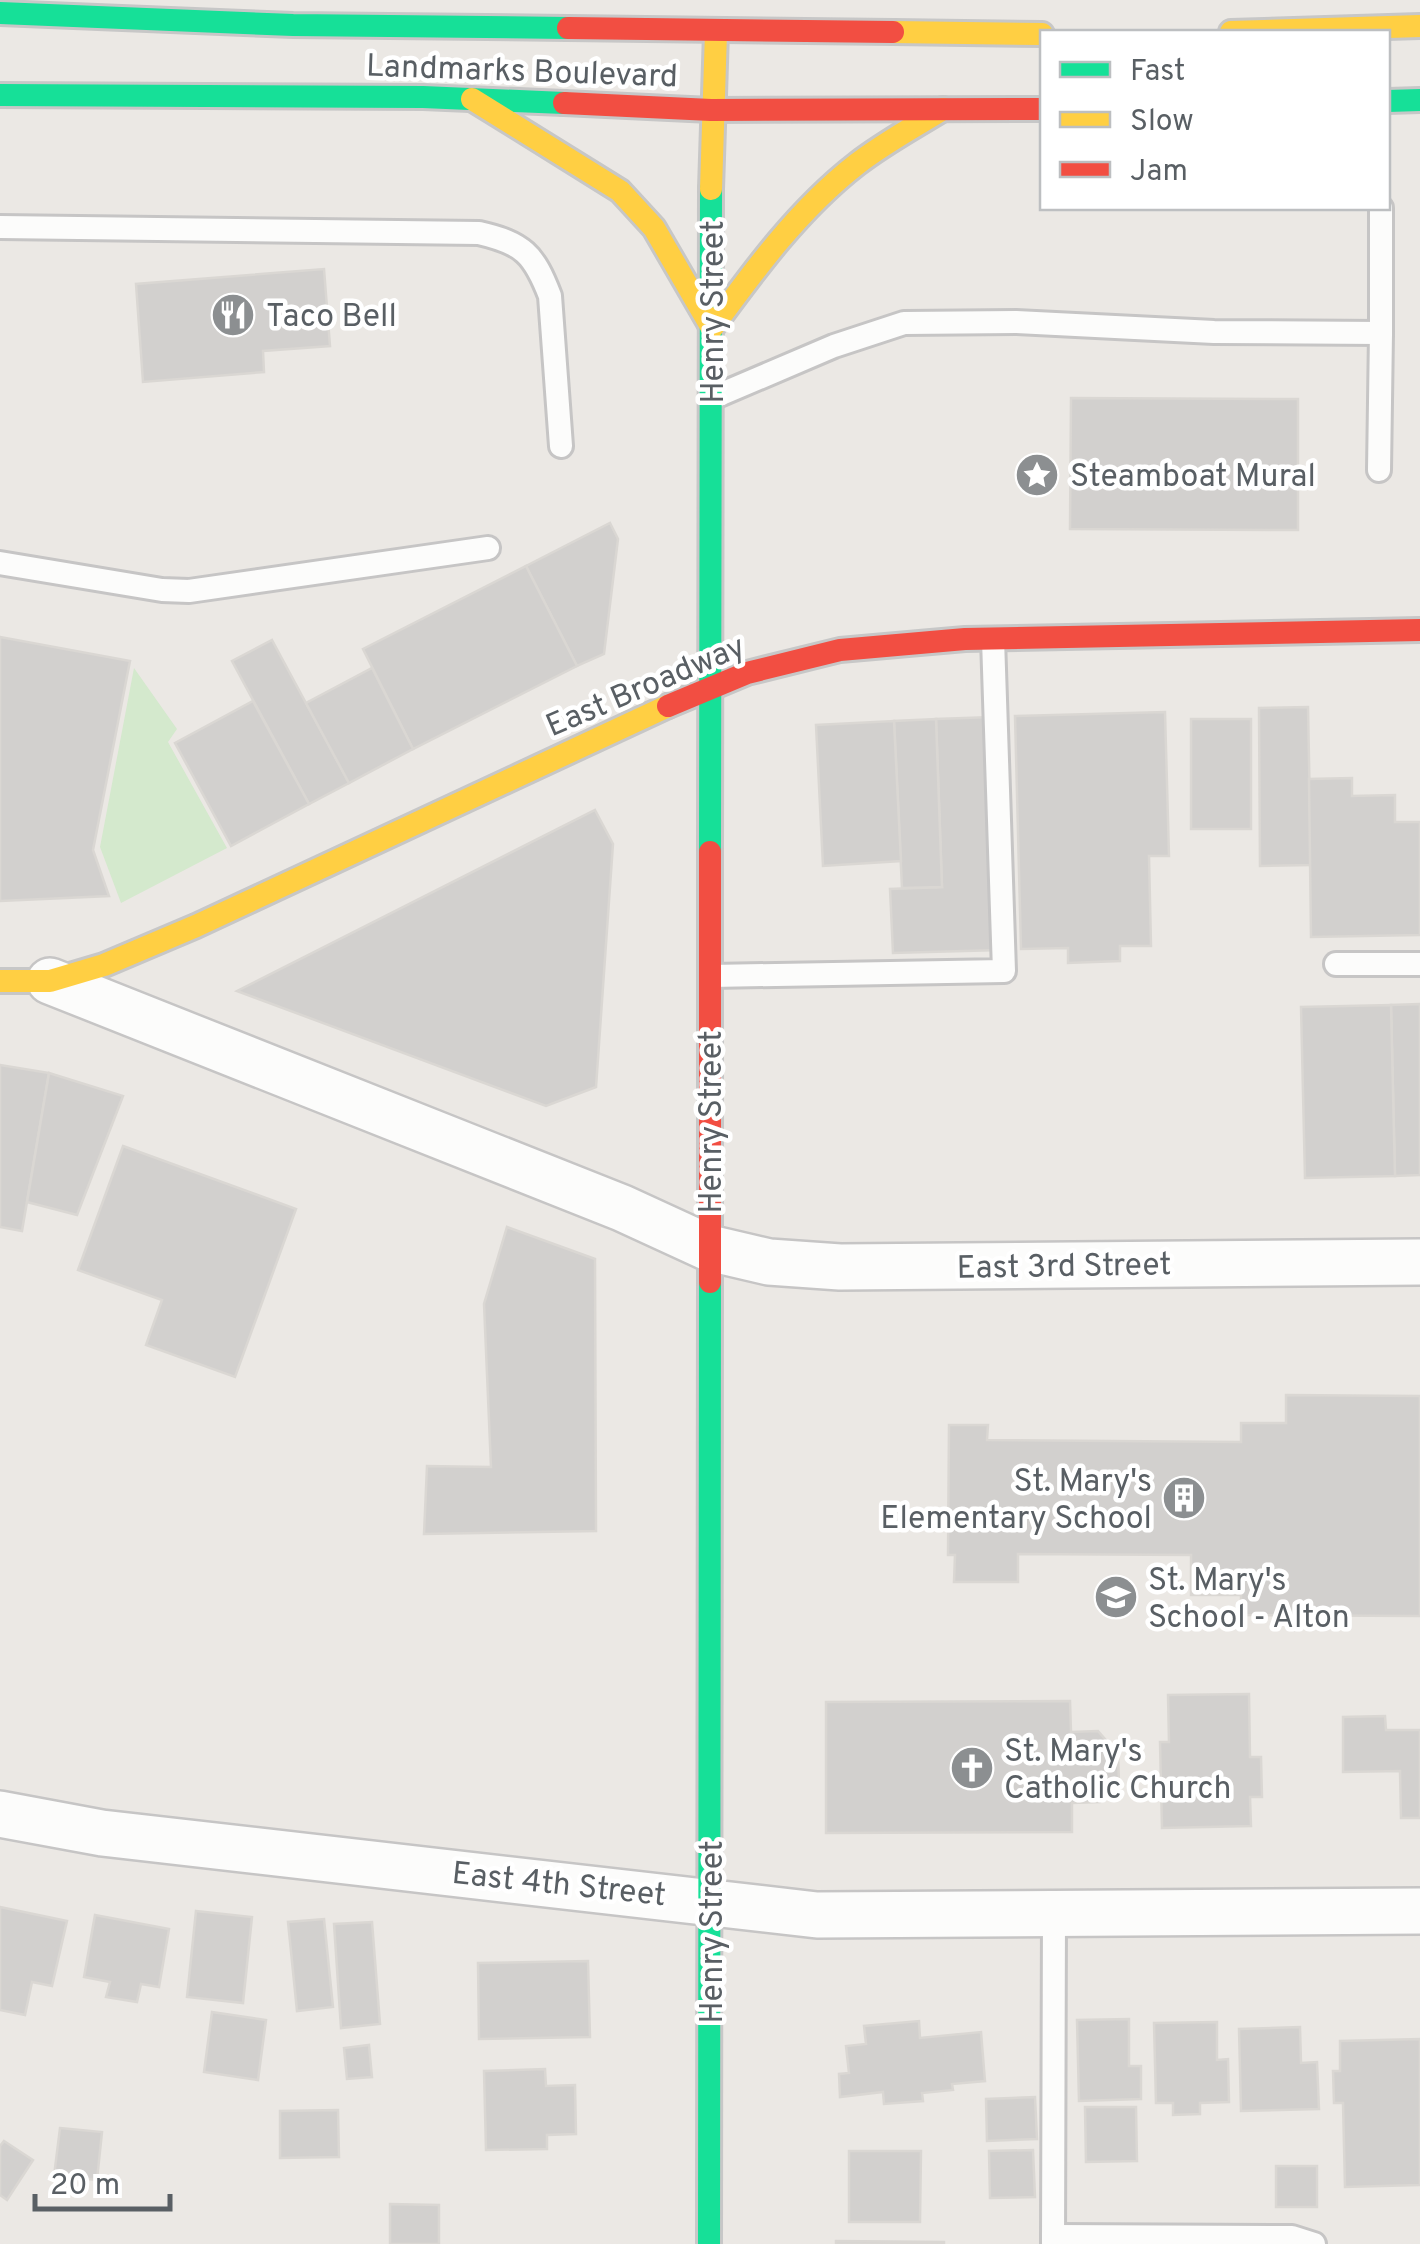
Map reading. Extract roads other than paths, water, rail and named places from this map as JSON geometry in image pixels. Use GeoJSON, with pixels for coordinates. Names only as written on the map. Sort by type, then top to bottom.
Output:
{"type":"FeatureCollection","features":[{"type":"Feature","properties":{"kind":"main road","name":"Landmarks Boulevard"},"geometry":{"type":"LineString","coordinates":[[0,13],[293,25],[716,16],[1040,34]]}},
{"type":"Feature","properties":{"kind":"main road","name":"Henry Street"},"geometry":{"type":"LineString","coordinates":[[709,2244],[711,110],[716,16]]}},
{"type":"Feature","properties":{"kind":"main road"},"geometry":{"type":"LineString","coordinates":[[1295,30],[1420,26]]}},
{"type":"Feature","properties":{"kind":"main road","name":"Landmarks Boulevard"},"geometry":{"type":"LineString","coordinates":[[0,94],[472,99],[711,110],[1040,109]]}},
{"type":"Feature","properties":{"kind":"main road"},"geometry":{"type":"LineString","coordinates":[[472,99],[620,191],[654,228],[712,328],[807,209],[874,151],[943,109]]}},
{"type":"Feature","properties":{"kind":"main road"},"geometry":{"type":"LineString","coordinates":[[1390,101],[1420,100]]}},
{"type":"Feature","properties":{"kind":"main road","name":"East Broadway"},"geometry":{"type":"LineString","coordinates":[[0,981],[50,981],[104,965],[196,926],[623,726],[748,673],[840,650],[1154,633],[1420,630]]}},
{"type":"Feature","properties":{"kind":"street","name":"East 3rd Street"},"geometry":{"type":"LineString","coordinates":[[50,981],[622,1208],[709,1248],[769,1262],[840,1267],[1420,1262]]}},
{"type":"Feature","properties":{"kind":"street","name":"East 4th Street"},"geometry":{"type":"LineString","coordinates":[[0,1814],[102,1833],[817,1915],[1420,1911]]}},
{"type":"Feature","properties":{"kind":"lane"},"geometry":{"type":"LineString","coordinates":[[1379,470],[1381,210]]}},
{"type":"Feature","properties":{"kind":"lane"},"geometry":{"type":"LineString","coordinates":[[0,227],[479,233],[509,240],[529,253],[550,296],[561,446]]}},
{"type":"Feature","properties":{"kind":"lane"},"geometry":{"type":"LineString","coordinates":[[712,398],[834,346],[904,324],[1016,322],[1214,332],[1382,333]]}},
{"type":"Feature","properties":{"kind":"lane"},"geometry":{"type":"LineString","coordinates":[[0,563],[162,590],[190,591],[488,548]]}},
{"type":"Feature","properties":{"kind":"lane"},"geometry":{"type":"LineString","coordinates":[[711,976],[1004,971],[993,639]]}},
{"type":"Feature","properties":{"kind":"lane"},"geometry":{"type":"LineString","coordinates":[[1336,964],[1420,964]]}},
{"type":"Feature","properties":{"kind":"lane"},"geometry":{"type":"LineString","coordinates":[[1054,1914],[1053,2240],[1292,2238],[1314,2244]]}},
{"type":"Feature","properties":{"kind":"place","name":"Taco Bell"},"geometry":{"type":"Point","coordinates":[233,315]}},
{"type":"Feature","properties":{"kind":"place","name":"Steamboat Mural"},"geometry":{"type":"Point","coordinates":[1037,475]}},
{"type":"Feature","properties":{"kind":"place","name":"St. Mary's Elementary School"},"geometry":{"type":"Point","coordinates":[1184,1498]}},
{"type":"Feature","properties":{"kind":"place","name":"St. Mary's School - Alton"},"geometry":{"type":"Point","coordinates":[1116,1597]}},
{"type":"Feature","properties":{"kind":"place","name":"St. Mary's Catholic Church"},"geometry":{"type":"Point","coordinates":[972,1768]}}]}
